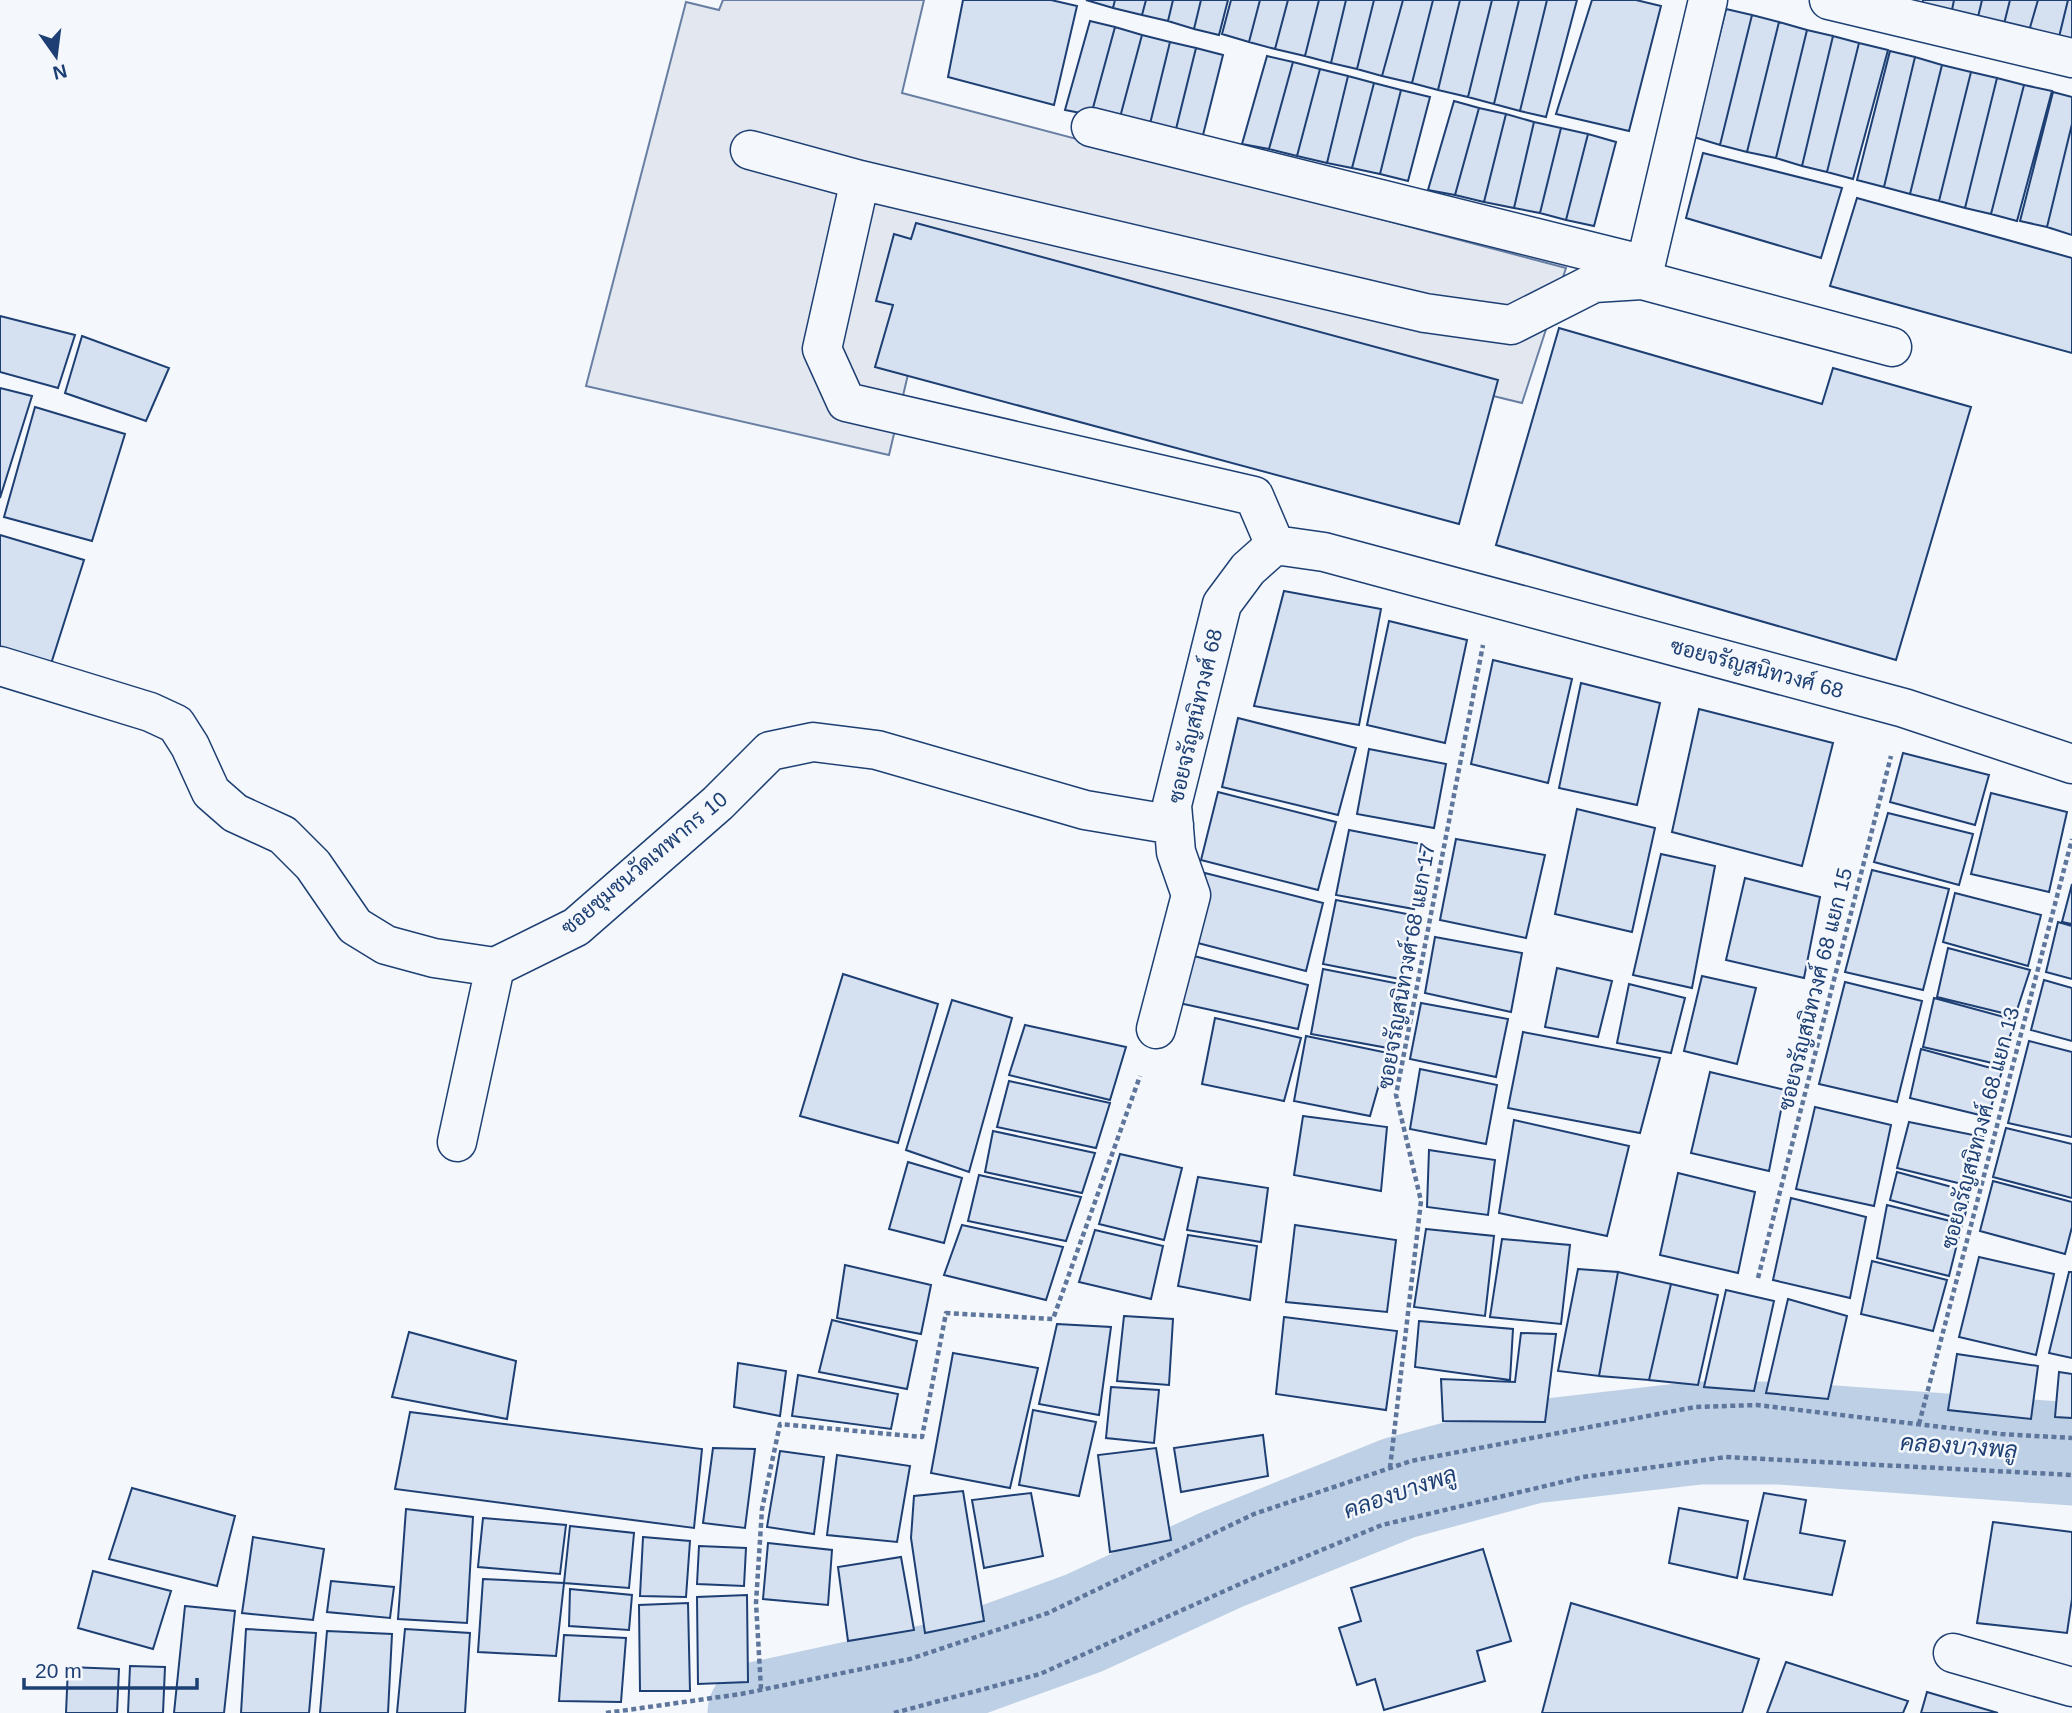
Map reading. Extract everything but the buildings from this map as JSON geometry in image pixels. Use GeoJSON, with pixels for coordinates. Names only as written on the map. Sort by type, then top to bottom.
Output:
{"type":"FeatureCollection","features":[{"type":"Feature","properties":{"kind":"street"},"geometry":{"type":"LineString","coordinates":[[1644,272],[1709,0]]}},
{"type":"Feature","properties":{"kind":"street"},"geometry":{"type":"LineString","coordinates":[[1829,0],[2072,58]]}},
{"type":"Feature","properties":{"kind":"street"},"geometry":{"type":"LineString","coordinates":[[1091,127],[1644,272],[1892,347]]}},
{"type":"Feature","properties":{"kind":"street"},"geometry":{"type":"LineString","coordinates":[[750,150],[860,180],[1425,313],[1511,325],[1594,283],[1644,272]]}},
{"type":"Feature","properties":{"kind":"street"},"geometry":{"type":"LineString","coordinates":[[860,180],[822,349],[846,402],[1254,496],[1275,545]]}},
{"type":"Feature","properties":{"kind":"street","name":"ซอยจรัญสนิทวงศ์ 68"},"geometry":{"type":"LineString","coordinates":[[1156,1029],[1191,895],[1176,852],[1172,805],[1222,604],[1248,569],[1275,545],[1324,552],[1903,708],[2072,764]]}},
{"type":"Feature","properties":{"kind":"street"},"geometry":{"type":"LineString","coordinates":[[0,666],[150,712],[176,724],[211,792],[235,813],[283,835],[313,865],[355,926],[387,945],[434,958],[495,967],[457,1142]]}},
{"type":"Feature","properties":{"kind":"street","name":"ซอยชุมชนวัดเทพากร 10"},"geometry":{"type":"LineString","coordinates":[[495,967],[576,927],[718,803],[770,751],[813,741],[877,750],[1085,810],[1174,825]]}},
{"type":"Feature","properties":{"kind":"street"},"geometry":{"type":"LineString","coordinates":[[1953,1653],[2072,1687]]}},
{"type":"Feature","properties":{"kind":"path","name":"ซอยจรัญสนิทวงศ์ 68 แยก 17"},"geometry":{"type":"LineString","coordinates":[[1390,1468],[1421,1201],[1396,1096],[1492,596]]}},
{"type":"Feature","properties":{"kind":"path","name":"ซอยจรัญสนิทวงศ์ 68 แยก 15"},"geometry":{"type":"LineString","coordinates":[[1758,1278],[1903,708]]}},
{"type":"Feature","properties":{"kind":"path","name":"ซอยจรัญสนิทวงศ์ 68 แยก 13"},"geometry":{"type":"LineString","coordinates":[[1919,1424],[2072,839]]}},
{"type":"Feature","properties":{"kind":"path"},"geometry":{"type":"LineString","coordinates":[[761,1689],[755,1603],[762,1509],[780,1424],[922,1437],[946,1312],[1053,1320],[1156,1029]]}},
{"type":"Feature","properties":{"kind":"path"},"geometry":{"type":"LineString","coordinates":[[606,1713],[761,1689],[910,1658],[1048,1613],[1254,1514],[1411,1461],[1695,1406],[1757,1405],[2001,1434],[2072,1438]]}},
{"type":"Feature","properties":{"kind":"path"},"geometry":{"type":"LineString","coordinates":[[894,1713],[1040,1674],[1249,1580],[1382,1525],[1583,1477],[1726,1457],[2072,1475]]}},
{"type":"Feature","properties":{"kind":"shaded area"},"geometry":{"type":"Polygon","coordinates":[[[723,0],[924,0],[902,93],[1566,268],[1522,403],[935,260],[889,455],[586,386],[686,2],[719,10],[723,0]]]}},
{"type":"Feature","properties":{"kind":"waterway","name":"คลองบางพลู"},"geometry":{"type":"LineString","coordinates":[[759,1713],[952,1671],[1084,1623],[1223,1559],[1399,1488],[1532,1452],[1698,1433],[1780,1433],[2072,1454]]}}]}
